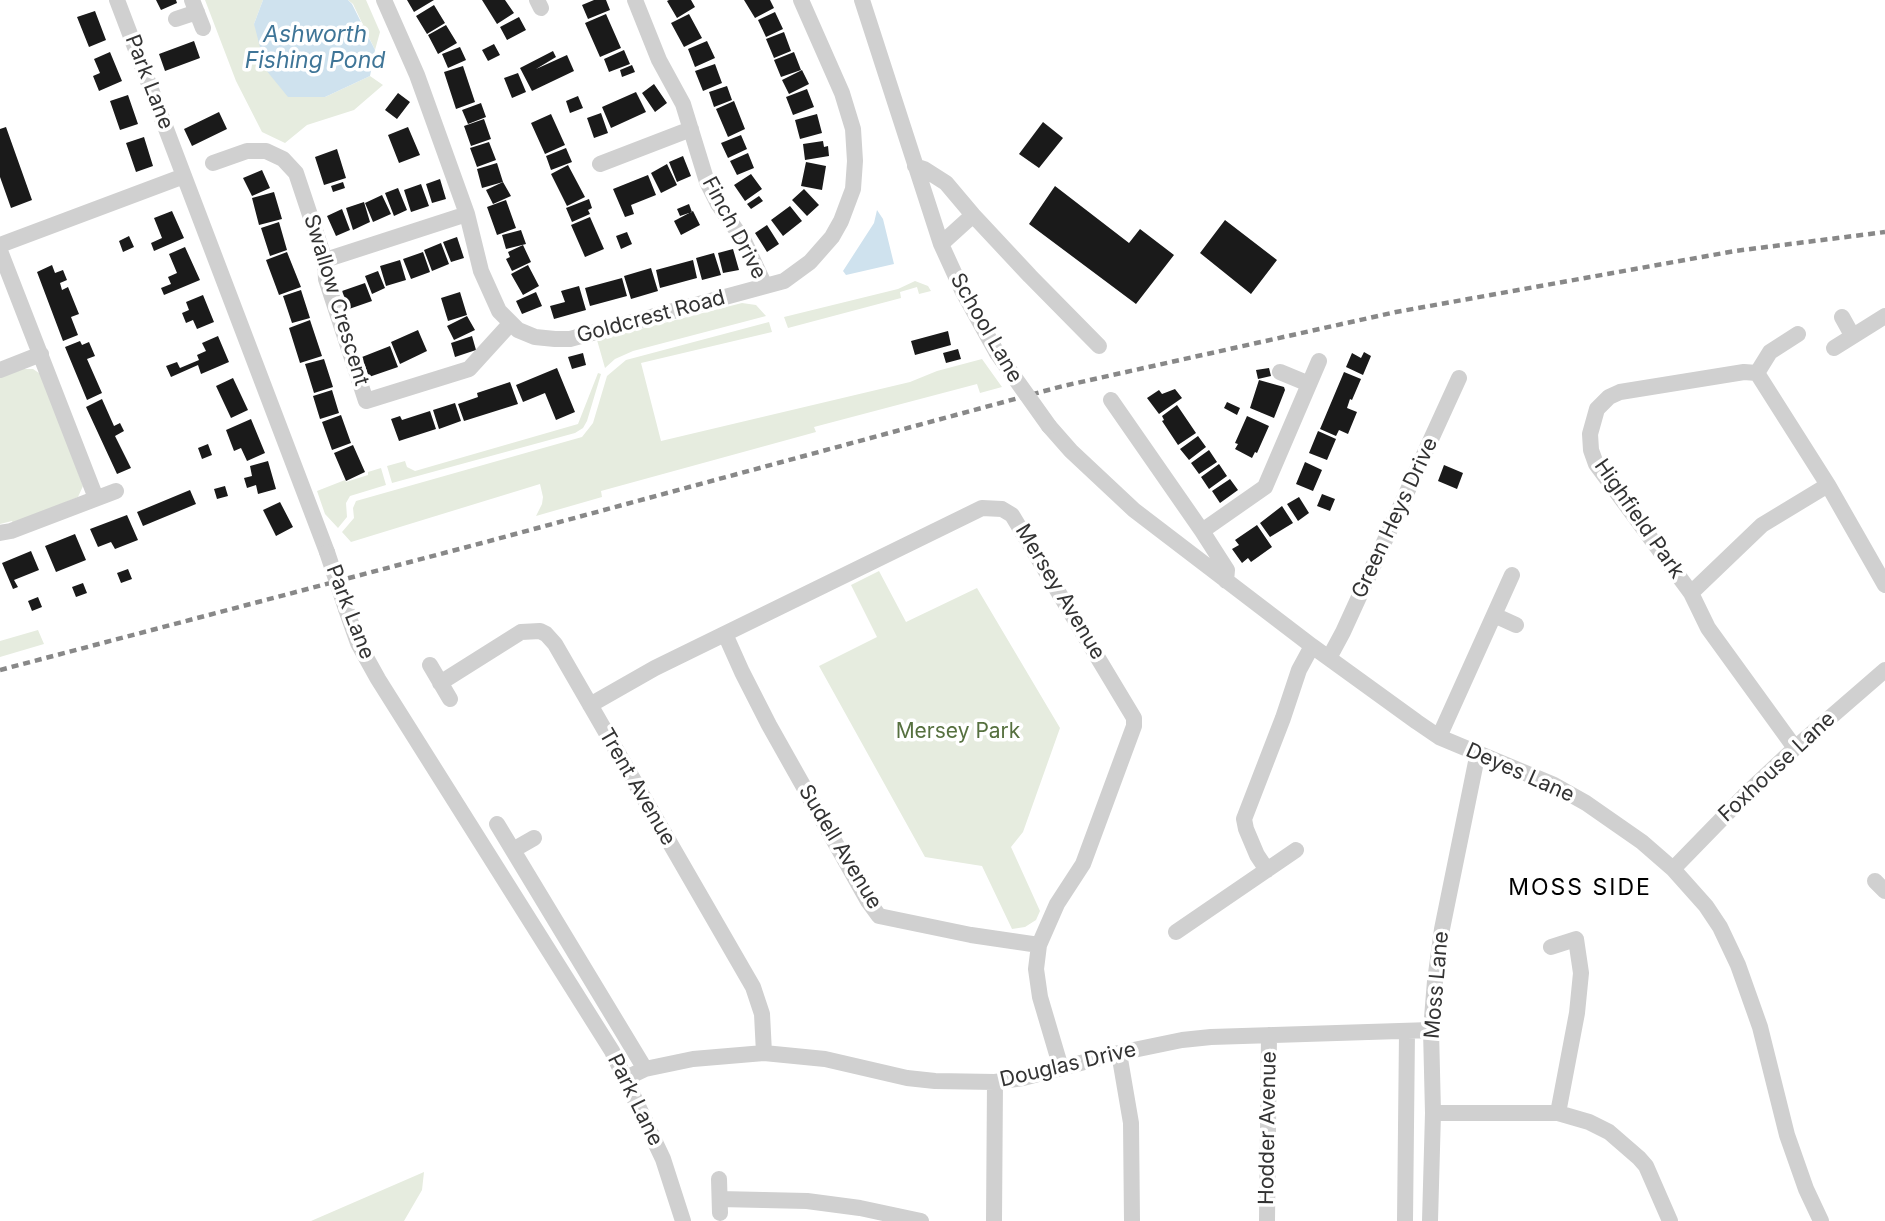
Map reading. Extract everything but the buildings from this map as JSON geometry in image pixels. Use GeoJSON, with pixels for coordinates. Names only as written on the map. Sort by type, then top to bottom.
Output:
{"type":"FeatureCollection","features":[{"type":"Feature","properties":{"kind":"street","name":"Park Lane"},"geometry":{"type":"LineString","coordinates":[[117,0],[327,552],[358,643],[572,986],[626,1078],[663,1159],[683,1221]]}},
{"type":"Feature","properties":{"kind":"street"},"geometry":{"type":"LineString","coordinates":[[384,0],[417,75],[467,214],[481,271],[499,311],[510,324]]}},
{"type":"Feature","properties":{"kind":"street","name":"Finch Drive"},"geometry":{"type":"LineString","coordinates":[[635,0],[659,60],[683,104],[707,182],[718,204],[744,241],[765,286]]}},
{"type":"Feature","properties":{"kind":"street","name":"Goldcrest Road"},"geometry":{"type":"LineString","coordinates":[[510,324],[535,337],[570,339],[784,281],[821,251],[841,221],[853,188],[855,147],[848,111],[802,0]]}},
{"type":"Feature","properties":{"kind":"street","name":"School Lane"},"geometry":{"type":"LineString","coordinates":[[862,0],[941,244],[962,290],[997,352],[1049,426],[1071,451],[1134,510],[1226,581]]}},
{"type":"Feature","properties":{"kind":"street"},"geometry":{"type":"LineString","coordinates":[[176,19],[194,6],[203,28]]}},
{"type":"Feature","properties":{"kind":"street"},"geometry":{"type":"LineString","coordinates":[[600,164],[691,129]]}},
{"type":"Feature","properties":{"kind":"street","name":"Swallow Crescent"},"geometry":{"type":"LineString","coordinates":[[212,163],[246,144],[274,154],[290,165],[296,173],[325,260],[326,279],[366,401],[461,374],[476,364],[510,324]]}},
{"type":"Feature","properties":{"kind":"street"},"geometry":{"type":"LineString","coordinates":[[915,166],[946,183],[973,215],[1099,346]]}},
{"type":"Feature","properties":{"kind":"street"},"geometry":{"type":"LineString","coordinates":[[0,245],[184,176]]}},
{"type":"Feature","properties":{"kind":"street"},"geometry":{"type":"LineString","coordinates":[[325,260],[467,214]]}},
{"type":"Feature","properties":{"kind":"street"},"geometry":{"type":"LineString","coordinates":[[941,244],[973,215]]}},
{"type":"Feature","properties":{"kind":"street"},"geometry":{"type":"LineString","coordinates":[[0,251],[96,498]]}},
{"type":"Feature","properties":{"kind":"street"},"geometry":{"type":"LineString","coordinates":[[1834,348],[1885,316]]}},
{"type":"Feature","properties":{"kind":"street"},"geometry":{"type":"LineString","coordinates":[[1842,317],[1852,335]]}},
{"type":"Feature","properties":{"kind":"street"},"geometry":{"type":"LineString","coordinates":[[1798,334],[1770,352],[1757,373],[1828,485],[1885,585]]}},
{"type":"Feature","properties":{"kind":"street"},"geometry":{"type":"LineString","coordinates":[[0,370],[41,354]]}},
{"type":"Feature","properties":{"kind":"street"},"geometry":{"type":"LineString","coordinates":[[1202,531],[1265,487],[1319,362]]}},
{"type":"Feature","properties":{"kind":"street"},"geometry":{"type":"LineString","coordinates":[[1280,372],[1309,384]]}},
{"type":"Feature","properties":{"kind":"street","name":"Highfield Park"},"geometry":{"type":"LineString","coordinates":[[1757,373],[1744,372],[1620,392],[1609,397],[1594,414],[1590,434],[1591,450],[1596,464],[1691,593],[1708,628],[1795,748]]}},
{"type":"Feature","properties":{"kind":"street","name":"Green Heys Drive"},"geometry":{"type":"LineString","coordinates":[[1329,658],[1459,378]]}},
{"type":"Feature","properties":{"kind":"street"},"geometry":{"type":"LineString","coordinates":[[1111,400],[1227,570],[1226,581]]}},
{"type":"Feature","properties":{"kind":"street","name":"Highfield Park"},"geometry":{"type":"LineString","coordinates":[[1691,593],[1762,525],[1828,485]]}},
{"type":"Feature","properties":{"kind":"street"},"geometry":{"type":"LineString","coordinates":[[0,533],[117,491]]}},
{"type":"Feature","properties":{"kind":"street","name":"Mersey Avenue"},"geometry":{"type":"LineString","coordinates":[[590,705],[655,668],[982,508],[1002,509],[1012,515],[1134,718],[1134,726],[1083,864],[1057,905],[1039,945],[1037,968],[1040,997],[1061,1068]]}},
{"type":"Feature","properties":{"kind":"street"},"geometry":{"type":"LineString","coordinates":[[1439,737],[1512,575]]}},
{"type":"Feature","properties":{"kind":"street","name":"Deyes Lane"},"geometry":{"type":"LineString","coordinates":[[1226,581],[1439,737],[1554,785],[1586,803],[1642,842],[1673,869],[1706,906],[1725,936],[1738,964],[1760,1027],[1794,1156],[1821,1221]]}},
{"type":"Feature","properties":{"kind":"street"},"geometry":{"type":"LineString","coordinates":[[1494,615],[1516,625]]}},
{"type":"Feature","properties":{"kind":"street","name":"Trent Avenue"},"geometry":{"type":"LineString","coordinates":[[440,683],[521,632],[540,631],[555,644],[752,987],[762,1014],[764,1053]]}},
{"type":"Feature","properties":{"kind":"street","name":"Sudell Avenue"},"geometry":{"type":"LineString","coordinates":[[725,635],[769,725],[867,901],[879,916],[1039,945]]}},
{"type":"Feature","properties":{"kind":"street"},"geometry":{"type":"LineString","coordinates":[[1267,870],[1245,829],[1244,820],[1299,670],[1312,646]]}},
{"type":"Feature","properties":{"kind":"street"},"geometry":{"type":"LineString","coordinates":[[430,666],[450,699]]}},
{"type":"Feature","properties":{"kind":"street","name":"Foxhouse Lane"},"geometry":{"type":"LineString","coordinates":[[1673,869],[1728,811],[1795,748],[1885,670]]}},
{"type":"Feature","properties":{"kind":"street","name":"Moss Lane"},"geometry":{"type":"LineString","coordinates":[[1430,1221],[1433,1113],[1431,1030],[1442,929],[1478,752]]}},
{"type":"Feature","properties":{"kind":"street","name":"Park Lane"},"geometry":{"type":"LineString","coordinates":[[498,824],[645,1069]]}},
{"type":"Feature","properties":{"kind":"street"},"geometry":{"type":"LineString","coordinates":[[513,850],[534,838]]}},
{"type":"Feature","properties":{"kind":"street"},"geometry":{"type":"LineString","coordinates":[[1176,932],[1296,850]]}},
{"type":"Feature","properties":{"kind":"street"},"geometry":{"type":"LineString","coordinates":[[1551,947],[1576,939],[1581,973],[1577,1013],[1558,1113]]}},
{"type":"Feature","properties":{"kind":"street","name":"Douglas Drive"},"geometry":{"type":"LineString","coordinates":[[626,1078],[645,1069],[693,1059],[764,1053],[825,1059],[935,1082],[995,1082],[1182,1040],[1431,1030]]}},
{"type":"Feature","properties":{"kind":"street"},"geometry":{"type":"LineString","coordinates":[[1405,1221],[1407,1032]]}},
{"type":"Feature","properties":{"kind":"street","name":"Hodder Avenue"},"geometry":{"type":"LineString","coordinates":[[1267,1221],[1269,1035]]}},
{"type":"Feature","properties":{"kind":"street"},"geometry":{"type":"LineString","coordinates":[[1119,1053],[1131,1123],[1132,1221]]}},
{"type":"Feature","properties":{"kind":"street"},"geometry":{"type":"LineString","coordinates":[[994,1221],[995,1082]]}},
{"type":"Feature","properties":{"kind":"street"},"geometry":{"type":"LineString","coordinates":[[1433,1113],[1558,1113],[1589,1122],[1627,1145],[1646,1166],[1670,1221]]}},
{"type":"Feature","properties":{"kind":"street"},"geometry":{"type":"LineString","coordinates":[[719,1179],[720,1206],[807,1201],[860,1208],[921,1221]]}},
{"type":"Feature","properties":{"kind":"green space"},"geometry":{"type":"Polygon","coordinates":[[[205,0],[263,0],[254,24],[325,97],[370,76],[383,85],[354,110],[307,125],[285,143],[262,132],[236,81],[205,0]]]}},
{"type":"Feature","properties":{"kind":"green space"},"geometry":{"type":"Polygon","coordinates":[[[348,0],[366,0],[380,32],[375,50],[353,4],[348,0]]]}},
{"type":"Feature","properties":{"kind":"green space"},"geometry":{"type":"Polygon","coordinates":[[[915,281],[928,286],[931,291],[919,294],[917,287],[900,292],[901,298],[788,328],[784,317],[898,289],[915,281]]]}},
{"type":"Feature","properties":{"kind":"green space"},"geometry":{"type":"Polygon","coordinates":[[[742,303],[756,305],[766,316],[633,351],[615,359],[605,368],[597,340],[742,303]]]}},
{"type":"Feature","properties":{"kind":"green space"},"geometry":{"type":"Polygon","coordinates":[[[769,322],[772,332],[641,363],[661,441],[910,382],[937,371],[982,359],[1002,387],[980,393],[977,384],[814,427],[816,432],[601,491],[602,497],[536,516],[543,497],[540,484],[351,542],[342,532],[354,518],[353,508],[356,501],[582,437],[593,423],[607,376],[626,360],[769,322]]]}},
{"type":"Feature","properties":{"kind":"green space"},"geometry":{"type":"Polygon","coordinates":[[[21,369],[33,369],[42,375],[83,486],[78,497],[13,524],[12,521],[0,524],[0,377],[21,369]]]}},
{"type":"Feature","properties":{"kind":"green space"},"geometry":{"type":"Polygon","coordinates":[[[598,373],[601,374],[587,421],[583,428],[575,433],[392,483],[387,466],[405,461],[407,467],[415,471],[578,424],[598,373]]]}},
{"type":"Feature","properties":{"kind":"green space"},"geometry":{"type":"Polygon","coordinates":[[[381,468],[386,485],[350,496],[346,503],[347,517],[338,528],[325,514],[317,491],[345,480],[346,482],[368,475],[368,472],[381,468]]]}},
{"type":"Feature","properties":{"kind":"green space","name":"Mersey Park"},"geometry":{"type":"Polygon","coordinates":[[[879,571],[906,622],[977,588],[1060,728],[1023,832],[1011,847],[1040,911],[1036,920],[1025,927],[1012,929],[982,866],[925,857],[819,666],[877,637],[851,585],[879,571]]]}},
{"type":"Feature","properties":{"kind":"green space"},"geometry":{"type":"Polygon","coordinates":[[[38,630],[44,644],[0,657],[0,641],[38,630]]]}},
{"type":"Feature","properties":{"kind":"green space"},"geometry":{"type":"Polygon","coordinates":[[[424,1172],[422,1190],[404,1221],[311,1221],[424,1172]]]}},
{"type":"Feature","properties":{"kind":"water","name":"Ashworth Fishing Pond"},"geometry":{"type":"Polygon","coordinates":[[[263,0],[348,0],[375,50],[370,76],[325,97],[288,97],[266,70],[254,24],[263,0]]]}},
{"type":"Feature","properties":{"kind":"water"},"geometry":{"type":"Polygon","coordinates":[[[877,210],[883,219],[894,264],[846,275],[843,271],[874,223],[877,210]]]}},
{"type":"Feature","properties":{"kind":"railway"},"geometry":{"type":"LineString","coordinates":[[0,670],[1063,386],[1396,312],[1735,251],[1885,232]]}},
{"type":"Feature","properties":{"kind":"district","name":"MOSS SIDE"},"geometry":{"type":"Point","coordinates":[1580,888]}}]}
